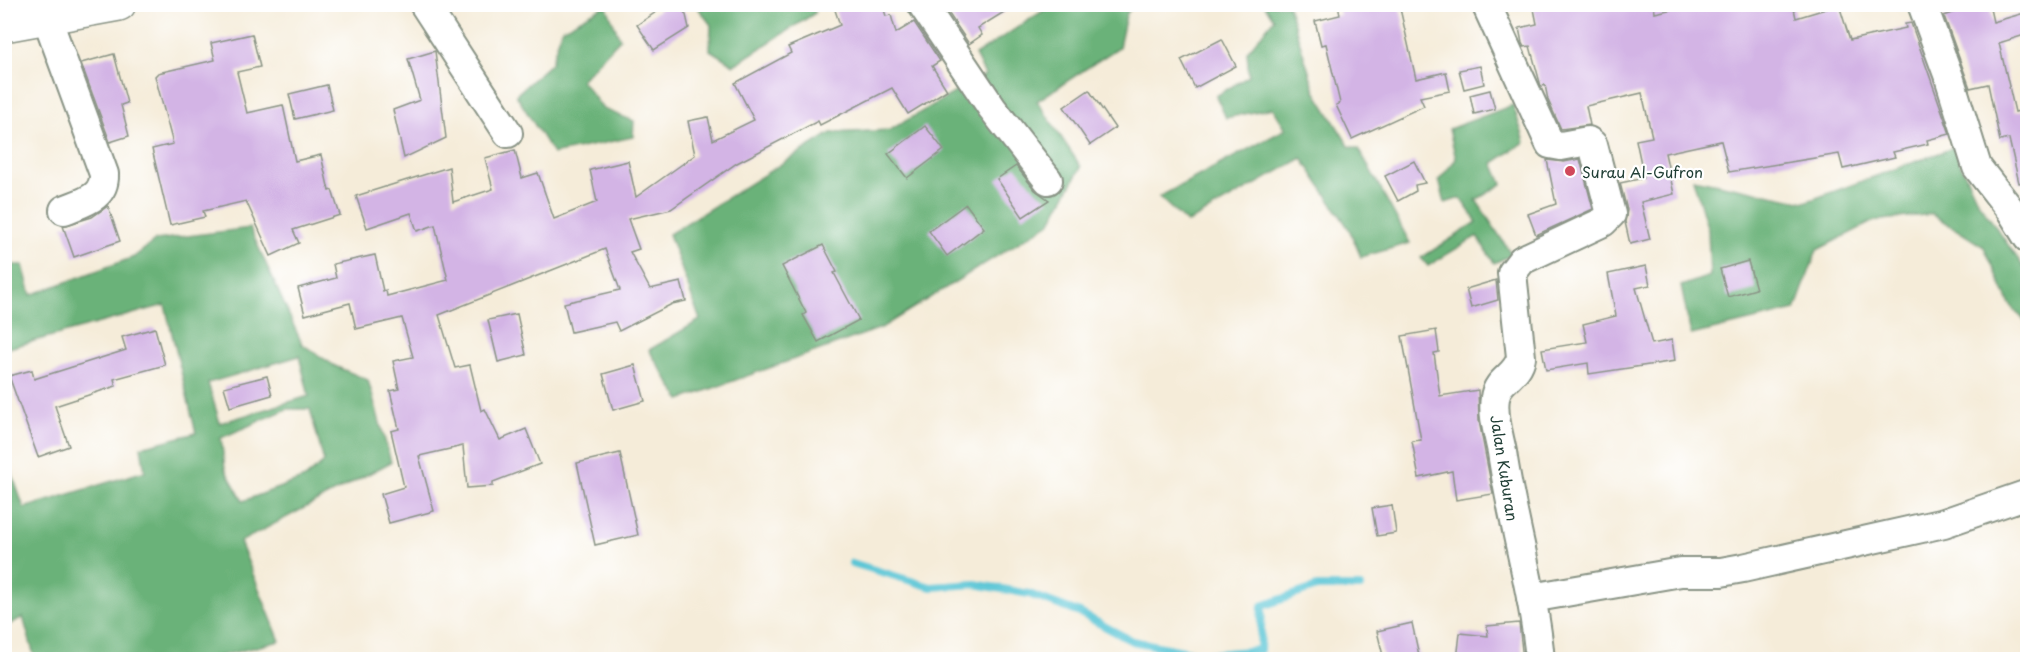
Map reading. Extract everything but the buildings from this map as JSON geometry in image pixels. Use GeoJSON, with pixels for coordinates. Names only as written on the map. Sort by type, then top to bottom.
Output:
{"type":"FeatureCollection","features":[{"type":"Feature","properties":{"kind":"street"},"geometry":{"type":"LineString","coordinates":[[4,25],[119,4]]}},
{"type":"Feature","properties":{"kind":"street"},"geometry":{"type":"LineString","coordinates":[[424,4],[508,133]]}},
{"type":"Feature","properties":{"kind":"street"},"geometry":{"type":"LineString","coordinates":[[922,4],[992,108],[1048,180]]}},
{"type":"Feature","properties":{"kind":"street","name":"Jalan Kuburan"},"geometry":{"type":"LineString","coordinates":[[1486,4],[1550,144],[1561,146],[1590,142],[1608,200],[1609,218],[1522,260],[1512,273],[1521,357],[1517,370],[1498,387],[1495,405],[1510,506],[1531,598],[1540,660]]}},
{"type":"Feature","properties":{"kind":"street"},"geometry":{"type":"LineString","coordinates":[[1922,4],[1958,105],[1977,167],[2012,212],[2028,238]]}},
{"type":"Feature","properties":{"kind":"street"},"geometry":{"type":"LineString","coordinates":[[47,18],[104,174],[102,190],[96,196],[64,210]]}},
{"type":"Feature","properties":{"kind":"street"},"geometry":{"type":"LineString","coordinates":[[1531,598],[1691,570],[1721,572],[1743,568],[1944,523],[2028,494]]}},
{"type":"Feature","properties":{"kind":"green space"},"geometry":{"type":"Polygon","coordinates":[[[606,5],[620,39],[581,80],[603,109],[634,121],[633,137],[553,154],[516,95],[551,63],[562,29],[606,5]]]}},
{"type":"Feature","properties":{"kind":"green space"},"geometry":{"type":"Polygon","coordinates":[[[696,5],[814,5],[815,13],[734,65],[710,50],[711,25],[696,5]]]}},
{"type":"Feature","properties":{"kind":"green space"},"geometry":{"type":"Polygon","coordinates":[[[1052,5],[1133,5],[1126,15],[1119,47],[1037,101],[1081,167],[1050,223],[881,328],[680,400],[649,350],[700,320],[669,234],[831,133],[890,130],[985,75],[975,55],[1052,5]]]}},
{"type":"Feature","properties":{"kind":"green space"},"geometry":{"type":"Polygon","coordinates":[[[1264,5],[1288,5],[1315,91],[1349,146],[1359,149],[1410,243],[1361,257],[1349,229],[1302,158],[1187,223],[1159,197],[1286,129],[1273,108],[1226,118],[1216,96],[1249,76],[1247,52],[1274,19],[1264,5]]]}},
{"type":"Feature","properties":{"kind":"green space"},"geometry":{"type":"Polygon","coordinates":[[[1513,105],[1525,142],[1493,163],[1502,184],[1476,200],[1512,255],[1494,263],[1477,236],[1428,266],[1421,258],[1477,222],[1460,198],[1445,203],[1439,180],[1456,159],[1449,129],[1513,105]]]}},
{"type":"Feature","properties":{"kind":"green space"},"geometry":{"type":"Polygon","coordinates":[[[1953,148],[1977,200],[2027,272],[2027,324],[2010,304],[1984,247],[1932,214],[1874,221],[1817,250],[1795,310],[1691,335],[1681,286],[1710,276],[1708,230],[1693,179],[1805,202],[1953,148]]]}},
{"type":"Feature","properties":{"kind":"green space"},"geometry":{"type":"Polygon","coordinates":[[[250,228],[302,344],[335,366],[368,380],[391,462],[240,542],[280,641],[208,659],[35,659],[23,617],[5,627],[5,454],[24,508],[145,471],[141,447],[196,433],[165,305],[5,349],[5,265],[23,265],[31,295],[134,257],[156,240],[250,228]],[[299,356],[208,383],[220,423],[309,396],[299,356]],[[287,409],[221,438],[225,469],[243,501],[305,478],[324,462],[310,409],[287,409]]]}},
{"type":"Feature","properties":{"kind":"waterway"},"geometry":{"type":"LineString","coordinates":[[852,563],[931,587],[975,584],[1029,594],[1080,613],[1132,641],[1204,655],[1260,650],[1262,606],[1317,587],[1360,587]]}},
{"type":"Feature","properties":{"kind":"place","name":"Surau Al-Gufron"},"geometry":{"type":"Point","coordinates":[1570,171]}}]}
